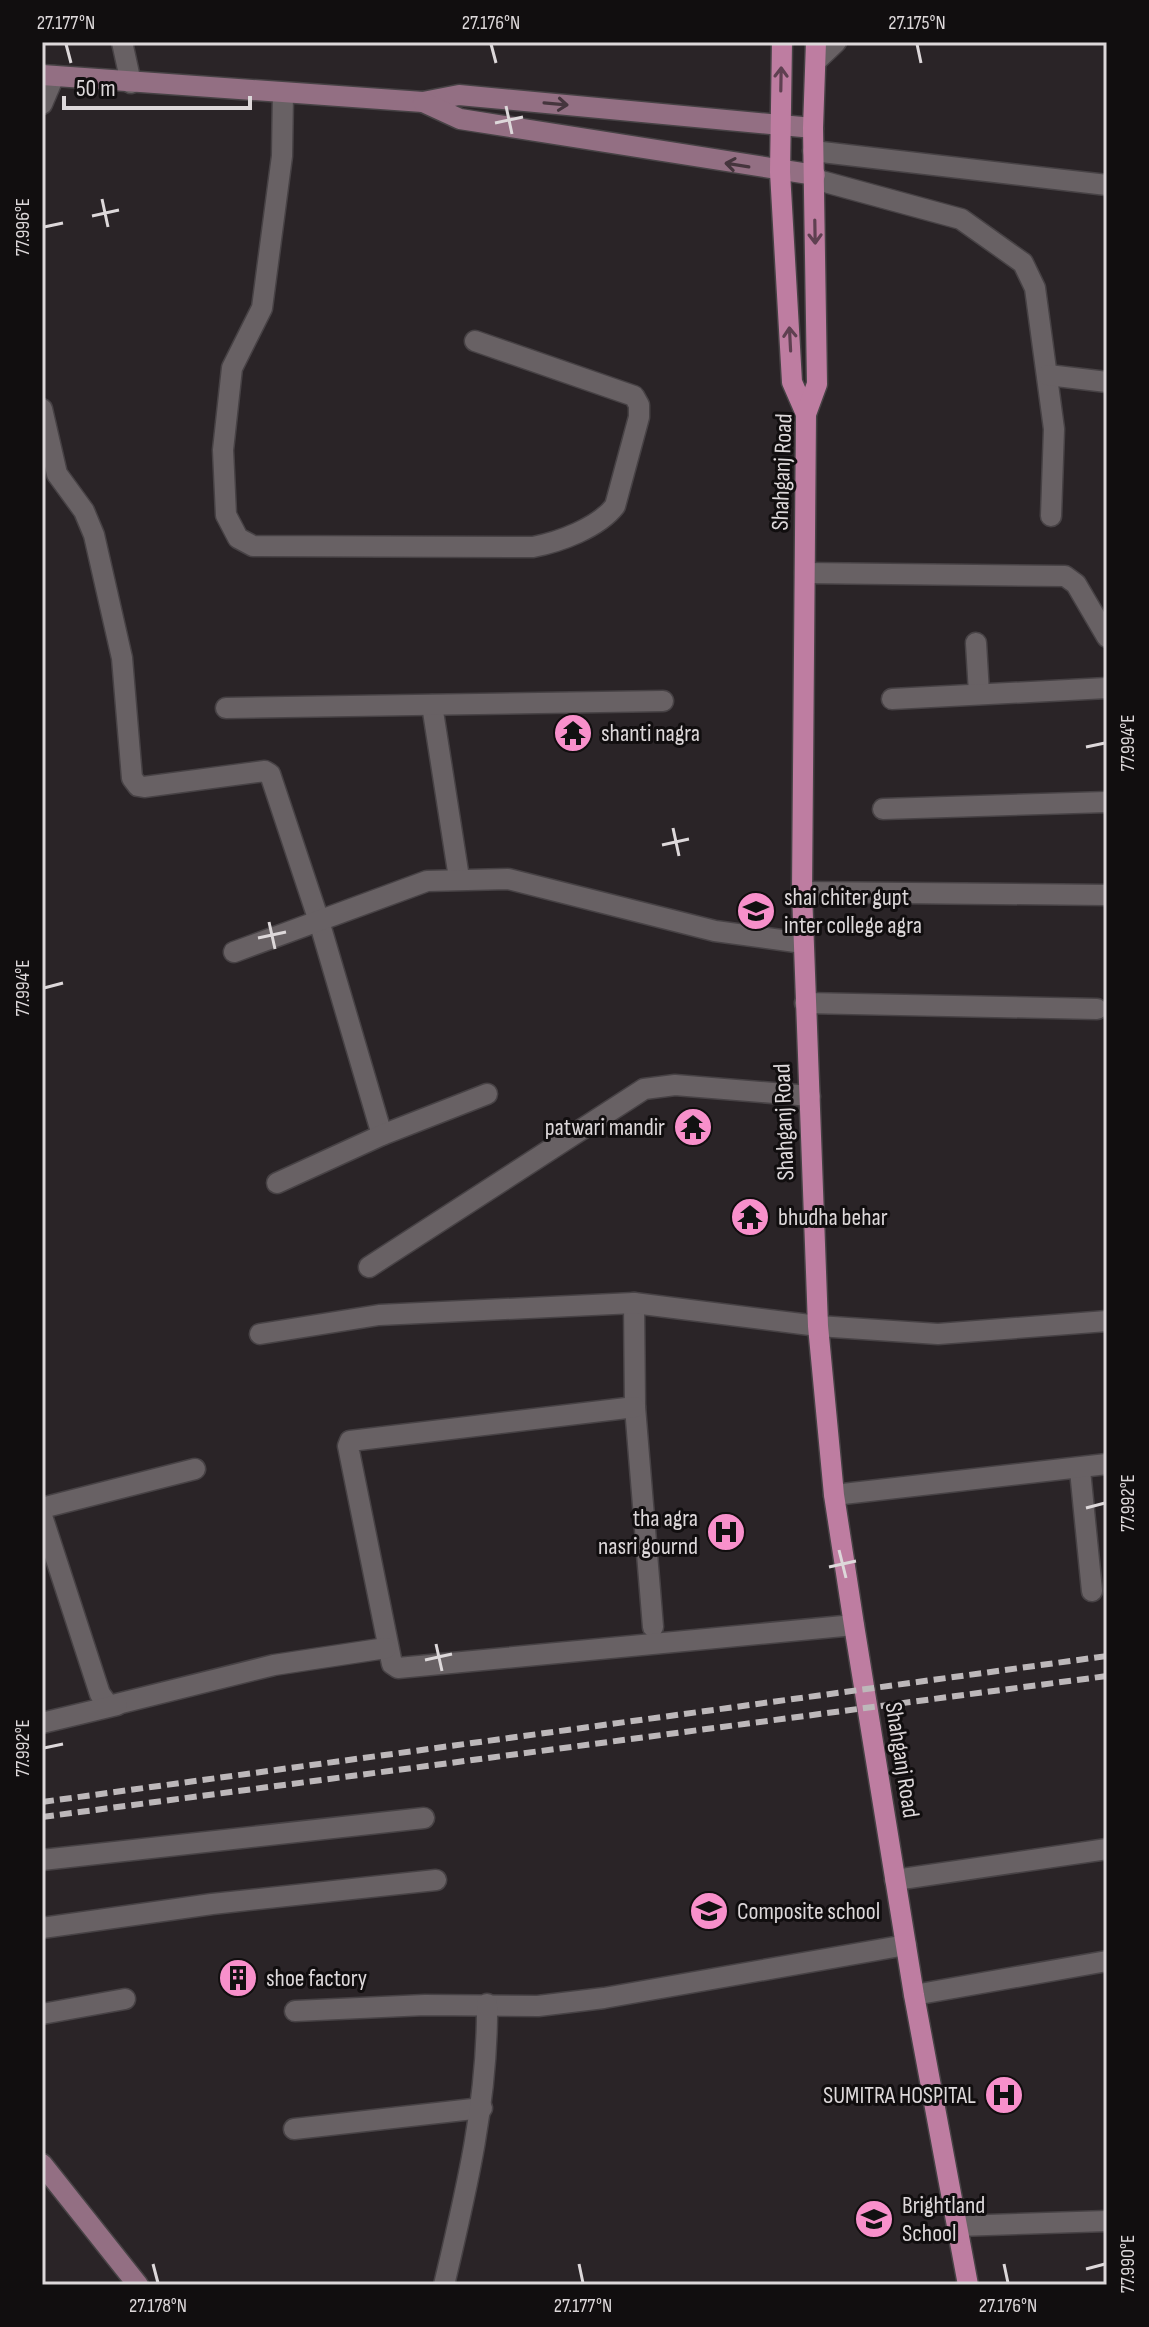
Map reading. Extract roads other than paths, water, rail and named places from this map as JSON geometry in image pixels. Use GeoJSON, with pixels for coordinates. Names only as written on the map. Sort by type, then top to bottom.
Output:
{"type":"FeatureCollection","features":[{"type":"Feature","properties":{"kind":"main road"},"geometry":{"type":"LineString","coordinates":[[782,42],[780,172],[792,382],[806,414]]}},
{"type":"Feature","properties":{"kind":"main road","name":"Shahganj Road"},"geometry":{"type":"LineString","coordinates":[[816,52],[813,151],[817,384],[806,414],[802,892],[818,1326],[834,1495],[854,1625],[914,1995],[968,2285]]}},
{"type":"Feature","properties":{"kind":"main road"},"geometry":{"type":"LineString","coordinates":[[48,76],[423,102],[459,95],[813,128]]}},
{"type":"Feature","properties":{"kind":"main road"},"geometry":{"type":"LineString","coordinates":[[423,102],[460,119],[814,177]]}},
{"type":"Feature","properties":{"kind":"main road"},"geometry":{"type":"LineString","coordinates":[[42,2164],[138,2285]]}},
{"type":"Feature","properties":{"kind":"street"},"geometry":{"type":"LineString","coordinates":[[122,42],[131,83]]}},
{"type":"Feature","properties":{"kind":"street"},"geometry":{"type":"LineString","coordinates":[[816,52],[836,42]]}},
{"type":"Feature","properties":{"kind":"street"},"geometry":{"type":"LineString","coordinates":[[42,104],[48,76]]}},
{"type":"Feature","properties":{"kind":"street"},"geometry":{"type":"LineString","coordinates":[[283,93],[282,156],[262,308],[232,368],[224,476],[226,515],[238,538],[253,546],[533,547],[554,542],[605,517],[615,506],[639,417],[639,405],[634,396],[475,341]]}},
{"type":"Feature","properties":{"kind":"street"},"geometry":{"type":"LineString","coordinates":[[813,151],[1107,185]]}},
{"type":"Feature","properties":{"kind":"street"},"geometry":{"type":"LineString","coordinates":[[814,177],[961,219],[1023,263],[1035,288],[1054,429],[1051,516]]}},
{"type":"Feature","properties":{"kind":"street"},"geometry":{"type":"LineString","coordinates":[[1048,375],[1107,382]]}},
{"type":"Feature","properties":{"kind":"street"},"geometry":{"type":"LineString","coordinates":[[42,409],[57,474],[84,511],[94,535],[122,658],[132,778],[138,786],[144,787],[265,771],[270,774],[319,921],[382,1135]]}},
{"type":"Feature","properties":{"kind":"street"},"geometry":{"type":"LineString","coordinates":[[805,573],[1065,576],[1076,584],[1107,637]]}},
{"type":"Feature","properties":{"kind":"street"},"geometry":{"type":"LineString","coordinates":[[976,643],[979,693]]}},
{"type":"Feature","properties":{"kind":"street"},"geometry":{"type":"LineString","coordinates":[[892,699],[1107,688]]}},
{"type":"Feature","properties":{"kind":"street"},"geometry":{"type":"LineString","coordinates":[[226,708],[663,701]]}},
{"type":"Feature","properties":{"kind":"street"},"geometry":{"type":"LineString","coordinates":[[432,705],[459,878]]}},
{"type":"Feature","properties":{"kind":"street"},"geometry":{"type":"LineString","coordinates":[[883,809],[1107,802]]}},
{"type":"Feature","properties":{"kind":"street"},"geometry":{"type":"LineString","coordinates":[[234,952],[427,881],[459,878],[508,879],[715,931],[803,943]]}},
{"type":"Feature","properties":{"kind":"street"},"geometry":{"type":"LineString","coordinates":[[802,892],[1107,895]]}},
{"type":"Feature","properties":{"kind":"street"},"geometry":{"type":"LineString","coordinates":[[805,1003],[1097,1009]]}},
{"type":"Feature","properties":{"kind":"street"},"geometry":{"type":"LineString","coordinates":[[369,1267],[644,1089],[675,1085],[810,1096]]}},
{"type":"Feature","properties":{"kind":"street"},"geometry":{"type":"LineString","coordinates":[[277,1183],[382,1135],[487,1094]]}},
{"type":"Feature","properties":{"kind":"street"},"geometry":{"type":"LineString","coordinates":[[634,1303],[635,1407],[653,1627]]}},
{"type":"Feature","properties":{"kind":"street"},"geometry":{"type":"LineString","coordinates":[[260,1334],[379,1315],[634,1303],[818,1326],[938,1334],[1107,1321]]}},
{"type":"Feature","properties":{"kind":"street"},"geometry":{"type":"LineString","coordinates":[[635,1407],[350,1441],[348,1446],[386,1648],[392,1664],[398,1668],[854,1625]]}},
{"type":"Feature","properties":{"kind":"street"},"geometry":{"type":"LineString","coordinates":[[834,1495],[1080,1470],[1107,1464]]}},
{"type":"Feature","properties":{"kind":"street"},"geometry":{"type":"LineString","coordinates":[[42,1508],[195,1469]]}},
{"type":"Feature","properties":{"kind":"street"},"geometry":{"type":"LineString","coordinates":[[1080,1470],[1092,1591]]}},
{"type":"Feature","properties":{"kind":"street"},"geometry":{"type":"LineString","coordinates":[[42,1516],[100,1694],[104,1703],[117,1705]]}},
{"type":"Feature","properties":{"kind":"street"},"geometry":{"type":"LineString","coordinates":[[42,1723],[274,1665],[386,1648]]}},
{"type":"Feature","properties":{"kind":"street"},"geometry":{"type":"LineString","coordinates":[[42,1860],[424,1818]]}},
{"type":"Feature","properties":{"kind":"street"},"geometry":{"type":"LineString","coordinates":[[895,1880],[1107,1849]]}},
{"type":"Feature","properties":{"kind":"street"},"geometry":{"type":"LineString","coordinates":[[42,1928],[436,1880]]}},
{"type":"Feature","properties":{"kind":"street"},"geometry":{"type":"LineString","coordinates":[[295,2011],[487,2004],[538,2006],[604,1998],[906,1945]]}},
{"type":"Feature","properties":{"kind":"street"},"geometry":{"type":"LineString","coordinates":[[914,1995],[1107,1961]]}},
{"type":"Feature","properties":{"kind":"street"},"geometry":{"type":"LineString","coordinates":[[42,2014],[125,1999]]}},
{"type":"Feature","properties":{"kind":"street"},"geometry":{"type":"LineString","coordinates":[[444,2285],[482,2108],[488,2052],[487,2004]]}},
{"type":"Feature","properties":{"kind":"street"},"geometry":{"type":"LineString","coordinates":[[294,2129],[482,2108]]}},
{"type":"Feature","properties":{"kind":"street"},"geometry":{"type":"LineString","coordinates":[[958,2226],[1107,2221]]}},
{"type":"Feature","properties":{"kind":"railway"},"geometry":{"type":"LineString","coordinates":[[42,1802],[1107,1656]]}},
{"type":"Feature","properties":{"kind":"railway"},"geometry":{"type":"LineString","coordinates":[[42,1817],[1107,1676]]}},
{"type":"Feature","properties":{"kind":"place","name":"shanti nagra"},"geometry":{"type":"Point","coordinates":[573,733]}},
{"type":"Feature","properties":{"kind":"place","name":"shai chiter gupt inter college agra"},"geometry":{"type":"Point","coordinates":[756,911]}},
{"type":"Feature","properties":{"kind":"place","name":"patwari mandir"},"geometry":{"type":"Point","coordinates":[693,1127]}},
{"type":"Feature","properties":{"kind":"place","name":"bhudha behar"},"geometry":{"type":"Point","coordinates":[750,1217]}},
{"type":"Feature","properties":{"kind":"place","name":"tha agra nasri gournd"},"geometry":{"type":"Point","coordinates":[726,1532]}},
{"type":"Feature","properties":{"kind":"place","name":"Composite school"},"geometry":{"type":"Point","coordinates":[709,1911]}},
{"type":"Feature","properties":{"kind":"place","name":"shoe factory"},"geometry":{"type":"Point","coordinates":[238,1978]}},
{"type":"Feature","properties":{"kind":"place","name":"SUMITRA HOSPITAL"},"geometry":{"type":"Point","coordinates":[1004,2095]}},
{"type":"Feature","properties":{"kind":"place","name":"Brightland School"},"geometry":{"type":"Point","coordinates":[874,2219]}}]}
